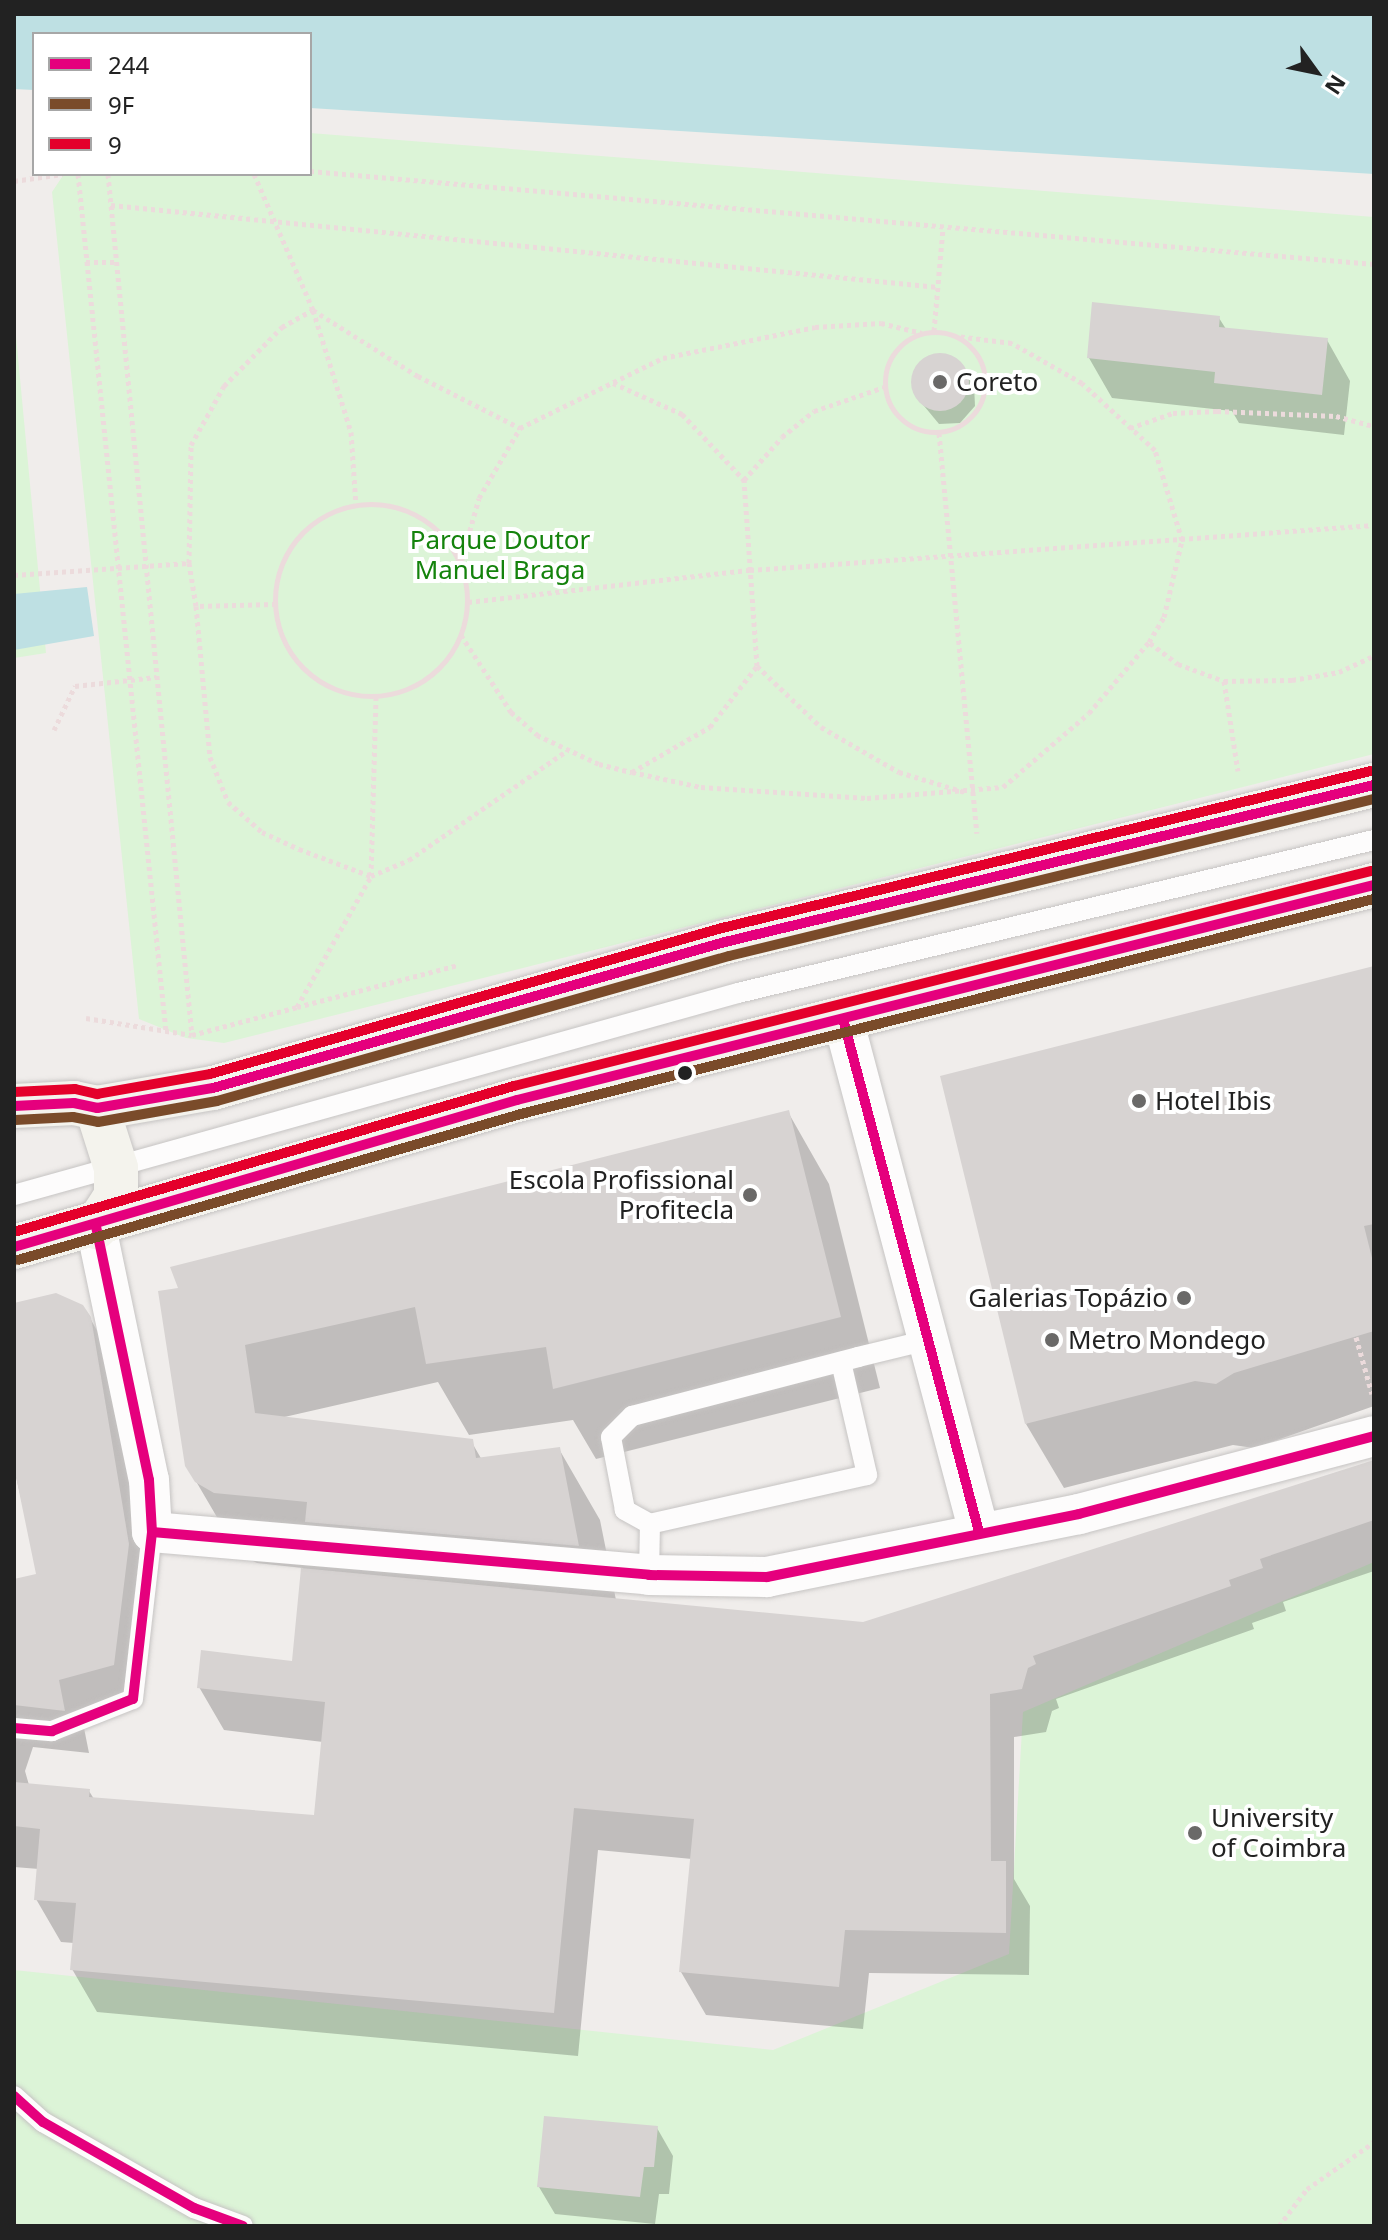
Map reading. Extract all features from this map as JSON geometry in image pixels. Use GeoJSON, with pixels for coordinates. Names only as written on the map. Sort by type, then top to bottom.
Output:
{"type":"FeatureCollection","features":[{"type":"Feature","properties":{"kind":"main road"},"geometry":{"type":"LineString","coordinates":[[14,1106],[74,1103],[97,1108],[213,1088],[725,942],[1374,785]]}},
{"type":"Feature","properties":{"kind":"main road"},"geometry":{"type":"LineString","coordinates":[[14,1247],[96,1227],[517,1100],[1374,885]]}},
{"type":"Feature","properties":{"kind":"main road"},"geometry":{"type":"LineString","coordinates":[[96,1227],[116,1196],[116,1168],[97,1108]]}},
{"type":"Feature","properties":{"kind":"street"},"geometry":{"type":"LineString","coordinates":[[843,1019],[979,1532]]}},
{"type":"Feature","properties":{"kind":"street"},"geometry":{"type":"LineString","coordinates":[[96,1227],[149,1480],[152,1532],[649,1575],[767,1577],[1109,1507],[1374,1436]]}},
{"type":"Feature","properties":{"kind":"lane"},"geometry":{"type":"LineString","coordinates":[[14,1195],[116,1168],[222,1133],[738,993],[1374,840]]}},
{"type":"Feature","properties":{"kind":"lane"},"geometry":{"type":"LineString","coordinates":[[841,1362],[867,1475],[650,1524],[625,1510],[611,1437],[632,1416],[841,1362],[928,1340]]}},
{"type":"Feature","properties":{"kind":"lane"},"geometry":{"type":"LineString","coordinates":[[649,1575],[650,1524]]}},
{"type":"Feature","properties":{"kind":"lane"},"geometry":{"type":"LineString","coordinates":[[14,1728],[52,1731],[133,1699],[152,1532]]}},
{"type":"Feature","properties":{"kind":"lane"},"geometry":{"type":"LineString","coordinates":[[14,2096],[43,2122],[194,2208],[243,2226]]}},
{"type":"Feature","properties":{"kind":"path"},"geometry":{"type":"LineString","coordinates":[[312,171],[943,229],[1374,264]]}},
{"type":"Feature","properties":{"kind":"path"},"geometry":{"type":"LineString","coordinates":[[14,181],[49,176]]}},
{"type":"Feature","properties":{"kind":"path"},"geometry":{"type":"LineString","coordinates":[[78,176],[166,1032]]}},
{"type":"Feature","properties":{"kind":"path"},"geometry":{"type":"LineString","coordinates":[[108,176],[192,1035]]}},
{"type":"Feature","properties":{"kind":"path"},"geometry":{"type":"LineString","coordinates":[[255,176],[313,310],[351,432],[356,505]]}},
{"type":"Feature","properties":{"kind":"path"},"geometry":{"type":"LineString","coordinates":[[111,205],[938,287]]}},
{"type":"Feature","properties":{"kind":"path"},"geometry":{"type":"LineString","coordinates":[[934,331],[943,229]]}},
{"type":"Feature","properties":{"kind":"path"},"geometry":{"type":"LineString","coordinates":[[86,262],[117,262]]}},
{"type":"Feature","properties":{"kind":"path"},"geometry":{"type":"LineString","coordinates":[[313,310],[418,376],[520,428]]}},
{"type":"Feature","properties":{"kind":"path"},"geometry":{"type":"LineString","coordinates":[[313,310],[282,327],[233,376],[191,445],[189,563],[210,757],[228,802],[262,832],[371,876],[409,860],[569,749]]}},
{"type":"Feature","properties":{"kind":"path"},"geometry":{"type":"LineString","coordinates":[[461,562],[479,498],[520,428],[663,358],[815,327],[881,323],[922,333],[934,331],[1012,343],[1082,383],[1155,450],[1182,540],[1164,617],[1149,642],[1089,713],[1003,787],[969,793],[867,798],[701,787],[632,772],[537,735],[511,712],[461,635]]}},
{"type":"Feature","properties":{"kind":"path"},"geometry":{"type":"LineString","coordinates":[[922,333],[893,354],[884,387],[896,415],[908,426],[939,433],[972,417],[986,382],[982,363],[956,336]]}},
{"type":"Feature","properties":{"kind":"path"},"geometry":{"type":"LineString","coordinates":[[612,383],[682,414],[744,480],[757,666],[710,727],[632,772]]}},
{"type":"Feature","properties":{"kind":"path"},"geometry":{"type":"LineString","coordinates":[[744,480],[782,437],[814,411],[884,387]]}},
{"type":"Feature","properties":{"kind":"path"},"geometry":{"type":"LineString","coordinates":[[1130,428],[1173,413],[1217,411],[1336,416],[1374,426]]}},
{"type":"Feature","properties":{"kind":"path"},"geometry":{"type":"LineString","coordinates":[[939,433],[969,793],[978,838]]}},
{"type":"Feature","properties":{"kind":"path"},"geometry":{"type":"LineString","coordinates":[[356,505],[388,505],[419,515],[443,535],[461,562],[468,602],[461,635],[442,667],[411,688],[376,697],[348,694],[300,666],[285,644],[276,604],[285,558],[302,533],[327,514],[356,505]]}},
{"type":"Feature","properties":{"kind":"path"},"geometry":{"type":"LineString","coordinates":[[468,602],[750,570],[1374,525]]}},
{"type":"Feature","properties":{"kind":"path"},"geometry":{"type":"LineString","coordinates":[[14,575],[189,563]]}},
{"type":"Feature","properties":{"kind":"path"},"geometry":{"type":"LineString","coordinates":[[196,606],[276,604]]}},
{"type":"Feature","properties":{"kind":"path"},"geometry":{"type":"LineString","coordinates":[[1149,642],[1178,664],[1224,681],[1308,677],[1339,672],[1374,656]]}},
{"type":"Feature","properties":{"kind":"path"},"geometry":{"type":"LineString","coordinates":[[757,666],[821,727],[899,772],[969,793]]}},
{"type":"Feature","properties":{"kind":"path"},"geometry":{"type":"LineString","coordinates":[[54,730],[75,686],[157,677]]}},
{"type":"Feature","properties":{"kind":"path"},"geometry":{"type":"LineString","coordinates":[[1224,681],[1238,773]]}},
{"type":"Feature","properties":{"kind":"path"},"geometry":{"type":"LineString","coordinates":[[86,1018],[192,1035],[297,1007],[371,876],[376,697]]}},
{"type":"Feature","properties":{"kind":"path"},"geometry":{"type":"LineString","coordinates":[[1356,1337],[1374,1400]]}},
{"type":"Feature","properties":{"kind":"path"},"geometry":{"type":"LineString","coordinates":[[1279,2226],[1307,2189],[1374,2142]]}},
{"type":"Feature","properties":{"kind":"green space","name":"Parque Doutor Manuel Braga"},"geometry":{"type":"Polygon","coordinates":[[[312,133],[1374,217],[1374,754],[224,1043],[186,1038],[139,1019],[52,192],[63,176],[312,176],[312,133]]]}},
{"type":"Feature","properties":{"kind":"green space"},"geometry":{"type":"Polygon","coordinates":[[[14,315],[46,653],[14,658],[14,315]]]}},
{"type":"Feature","properties":{"kind":"green space","name":"University of Coimbra"},"geometry":{"type":"Polygon","coordinates":[[[1374,1562],[1374,2226],[14,2226],[14,1970],[773,2050],[1009,1954],[1023,1712],[1374,1562]]]}},
{"type":"Feature","properties":{"kind":"water"},"geometry":{"type":"Polygon","coordinates":[[[14,14],[1374,14],[1374,174],[312,108],[312,32],[32,32],[32,90],[14,89],[14,14]]]}},
{"type":"Feature","properties":{"kind":"water"},"geometry":{"type":"Polygon","coordinates":[[[87,587],[94,636],[14,650],[14,594],[87,587]]]}},
{"type":"Feature","properties":{"kind":"building"},"geometry":{"type":"Polygon","coordinates":[[[1092,302],[1220,316],[1219,327],[1328,338],[1322,395],[1214,383],[1215,372],[1087,358],[1092,302]]]}},
{"type":"Feature","properties":{"kind":"building","name":"Coreto"},"geometry":{"type":"Polygon","coordinates":[[[940,353],[960,362],[969,382],[960,402],[940,411],[920,402],[911,382],[920,362],[940,353]]]}},
{"type":"Feature","properties":{"kind":"building"},"geometry":{"type":"Polygon","coordinates":[[[1374,966],[1374,1224],[1364,1226],[1374,1266],[1374,1331],[1234,1373],[1216,1384],[1195,1381],[1025,1424],[940,1076],[1374,966]]]}},
{"type":"Feature","properties":{"kind":"building"},"geometry":{"type":"Polygon","coordinates":[[[789,1110],[841,1317],[553,1389],[546,1347],[426,1364],[415,1307],[245,1345],[255,1413],[473,1439],[476,1458],[560,1447],[579,1546],[305,1522],[307,1502],[214,1493],[195,1482],[185,1466],[158,1291],[178,1288],[170,1267],[789,1110]]]}},
{"type":"Feature","properties":{"kind":"building"},"geometry":{"type":"Polygon","coordinates":[[[56,1293],[83,1305],[91,1317],[129,1544],[114,1665],[59,1680],[65,1711],[14,1705],[14,1579],[36,1574],[14,1467],[14,1303],[56,1293]]]}},
{"type":"Feature","properties":{"kind":"building"},"geometry":{"type":"Polygon","coordinates":[[[1374,1460],[1374,1520],[1260,1559],[1263,1568],[1229,1580],[1231,1586],[1033,1656],[1036,1664],[1028,1668],[1022,1689],[990,1694],[991,1861],[1006,1861],[1006,1933],[845,1930],[839,1987],[679,1972],[694,1819],[574,1808],[554,2013],[70,1970],[76,1903],[34,1900],[40,1829],[14,1826],[14,1782],[90,1789],[89,1797],[314,1815],[325,1702],[197,1688],[201,1650],[292,1661],[301,1568],[863,1622],[1374,1460]]]}},
{"type":"Feature","properties":{"kind":"building"},"geometry":{"type":"Polygon","coordinates":[[[544,2116],[658,2126],[654,2167],[644,2167],[640,2197],[537,2187],[544,2116]]]}},
{"type":"Feature","properties":{"kind":"transit line","name":"9"},"geometry":{"type":"LineString","coordinates":[[14,1092],[75,1089],[97,1094],[210,1074],[722,928],[1371,771]]}},
{"type":"Feature","properties":{"kind":"transit line","name":"244"},"geometry":{"type":"LineString","coordinates":[[14,1106],[74,1103],[97,1108],[213,1088],[725,942],[1374,785]]}},
{"type":"Feature","properties":{"kind":"transit line","name":"9F"},"geometry":{"type":"LineString","coordinates":[[15,1120],[73,1117],[98,1122],[217,1101],[729,956],[1374,799]]}},
{"type":"Feature","properties":{"kind":"transit line","name":"9"},"geometry":{"type":"LineString","coordinates":[[14,1232],[514,1086],[1371,871]]}},
{"type":"Feature","properties":{"kind":"transit line","name":"244"},"geometry":{"type":"LineString","coordinates":[[14,1247],[517,1100],[1374,885]]}},
{"type":"Feature","properties":{"kind":"transit line","name":"9F"},"geometry":{"type":"LineString","coordinates":[[18,1260],[521,1114],[1374,899]]}},
{"type":"Feature","properties":{"kind":"transit line","name":"244"},"geometry":{"type":"LineString","coordinates":[[843,1019],[979,1532]]}},
{"type":"Feature","properties":{"kind":"transit line","name":"244"},"geometry":{"type":"LineString","coordinates":[[14,1728],[52,1731],[133,1699],[152,1532],[149,1480],[96,1227]]}},
{"type":"Feature","properties":{"kind":"transit line","name":"244"},"geometry":{"type":"LineString","coordinates":[[152,1532],[649,1575],[767,1577],[1079,1514],[1374,1436]]}},
{"type":"Feature","properties":{"kind":"transit line","name":"244"},"geometry":{"type":"LineString","coordinates":[[14,2096],[43,2122],[194,2208],[243,2226]]}},
{"type":"Feature","properties":{"kind":"place","name":"Coreto"},"geometry":{"type":"Point","coordinates":[940,382]}},
{"type":"Feature","properties":{"kind":"place","name":"Hotel Ibis"},"geometry":{"type":"Point","coordinates":[1139,1101]}},
{"type":"Feature","properties":{"kind":"place","name":"Escola Profissional Profitecla"},"geometry":{"type":"Point","coordinates":[750,1195]}},
{"type":"Feature","properties":{"kind":"place","name":"Galerias Topázio"},"geometry":{"type":"Point","coordinates":[1184,1298]}},
{"type":"Feature","properties":{"kind":"place","name":"Metro Mondego"},"geometry":{"type":"Point","coordinates":[1052,1340]}},
{"type":"Feature","properties":{"kind":"place","name":"University of Coimbra"},"geometry":{"type":"Point","coordinates":[1195,1833]}}]}
